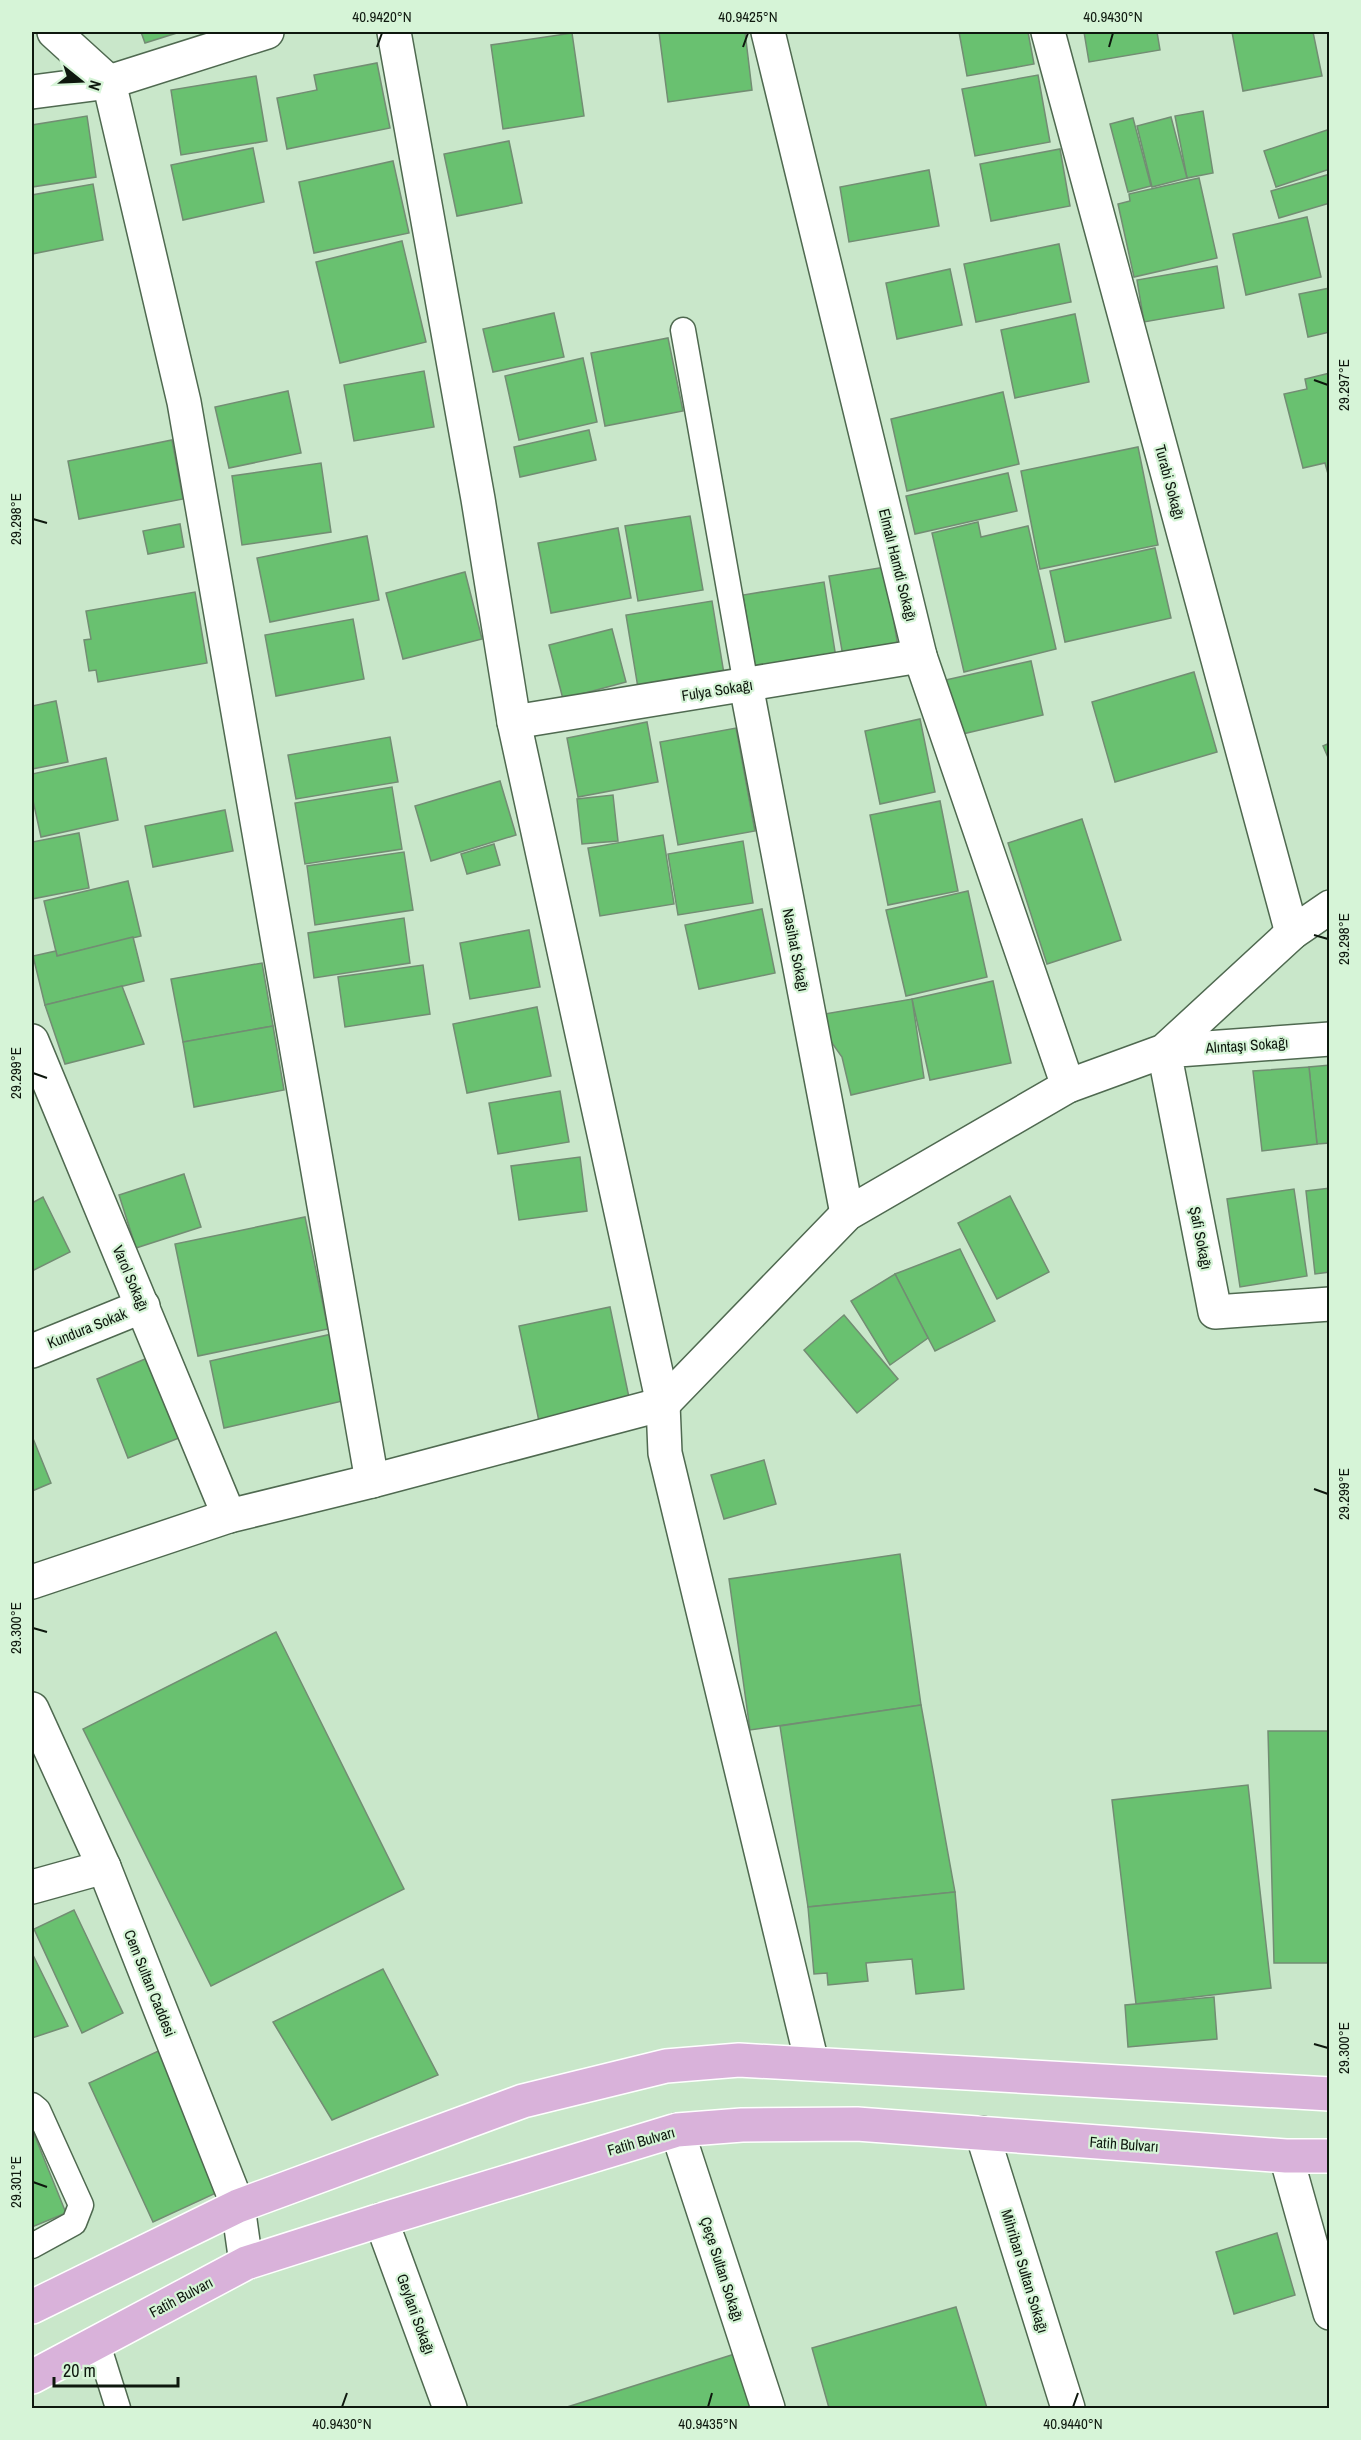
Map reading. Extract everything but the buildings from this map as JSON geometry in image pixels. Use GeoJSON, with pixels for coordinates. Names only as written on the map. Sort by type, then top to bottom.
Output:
{"type":"FeatureCollection","features":[{"type":"Feature","properties":{"kind":"main road"},"geometry":{"type":"LineString","coordinates":[[32,2307],[238,2206],[523,2101],[666,2066],[739,2060],[812,2063],[1329,2094]]}},
{"type":"Feature","properties":{"kind":"main road","name":"Fatih Bulvarı"},"geometry":{"type":"LineString","coordinates":[[32,2377],[246,2264],[381,2220],[677,2130],[742,2125],[856,2124],[1287,2156],[1329,2156]]}},
{"type":"Feature","properties":{"kind":"street"},"geometry":{"type":"LineString","coordinates":[[54,32],[109,82],[184,402],[372,1481]]}},
{"type":"Feature","properties":{"kind":"street"},"geometry":{"type":"LineString","coordinates":[[32,92],[109,82],[267,32]]}},
{"type":"Feature","properties":{"kind":"street"},"geometry":{"type":"LineString","coordinates":[[394,32],[478,499],[514,722],[663,1404],[665,1453],[812,2063]]}},
{"type":"Feature","properties":{"kind":"street","name":"Elmalı Hamdi Sokağı"},"geometry":{"type":"LineString","coordinates":[[768,32],[920,656],[1068,1086]]}},
{"type":"Feature","properties":{"kind":"street","name":"Turabi Sokağı"},"geometry":{"type":"LineString","coordinates":[[1048,32],[1292,933]]}},
{"type":"Feature","properties":{"kind":"street","name":"Fulya Sokağı"},"geometry":{"type":"LineString","coordinates":[[514,722],[920,656]]}},
{"type":"Feature","properties":{"kind":"street","name":"Nasihat Sokağı"},"geometry":{"type":"LineString","coordinates":[[746,685],[847,1214]]}},
{"type":"Feature","properties":{"kind":"street"},"geometry":{"type":"LineString","coordinates":[[32,1582],[230,1516],[663,1404],[847,1214],[1068,1086],[1164,1051],[1292,933],[1329,907]]}},
{"type":"Feature","properties":{"kind":"street","name":"Alıntaşı Sokağı"},"geometry":{"type":"LineString","coordinates":[[1164,1051],[1329,1039]]}},
{"type":"Feature","properties":{"kind":"street","name":"Varol Sokağı"},"geometry":{"type":"LineString","coordinates":[[32,1041],[230,1516]]}},
{"type":"Feature","properties":{"kind":"street","name":"Şafi Sokağı"},"geometry":{"type":"LineString","coordinates":[[1164,1051],[1215,1312],[1329,1304]]}},
{"type":"Feature","properties":{"kind":"street","name":"Kundura Sokak"},"geometry":{"type":"LineString","coordinates":[[32,1351],[142,1306]]}},
{"type":"Feature","properties":{"kind":"street","name":"Cem Sultan Caddesi"},"geometry":{"type":"LineString","coordinates":[[32,1709],[104,1867],[238,2206],[246,2264]]}},
{"type":"Feature","properties":{"kind":"street"},"geometry":{"type":"LineString","coordinates":[[32,1887],[104,1867]]}},
{"type":"Feature","properties":{"kind":"street","name":"Çeçe Sultan Sokağı"},"geometry":{"type":"LineString","coordinates":[[677,2130],[768,2409]]}},
{"type":"Feature","properties":{"kind":"street","name":"Mihriban Sultan Sokağı"},"geometry":{"type":"LineString","coordinates":[[982,2133],[1068,2409]]}},
{"type":"Feature","properties":{"kind":"street"},"geometry":{"type":"LineString","coordinates":[[1287,2156],[1329,2313]]}},
{"type":"Feature","properties":{"kind":"street","name":"Geylani Sokağı"},"geometry":{"type":"LineString","coordinates":[[381,2220],[450,2409]]}},
{"type":"Feature","properties":{"kind":"lane"},"geometry":{"type":"LineString","coordinates":[[682,330],[746,685]]}},
{"type":"Feature","properties":{"kind":"lane"},"geometry":{"type":"LineString","coordinates":[[32,2105],[39,2110],[81,2205],[74,2223],[32,2246]]}},
{"type":"Feature","properties":{"kind":"lane"},"geometry":{"type":"LineString","coordinates":[[97,2342],[118,2409]]}}]}
